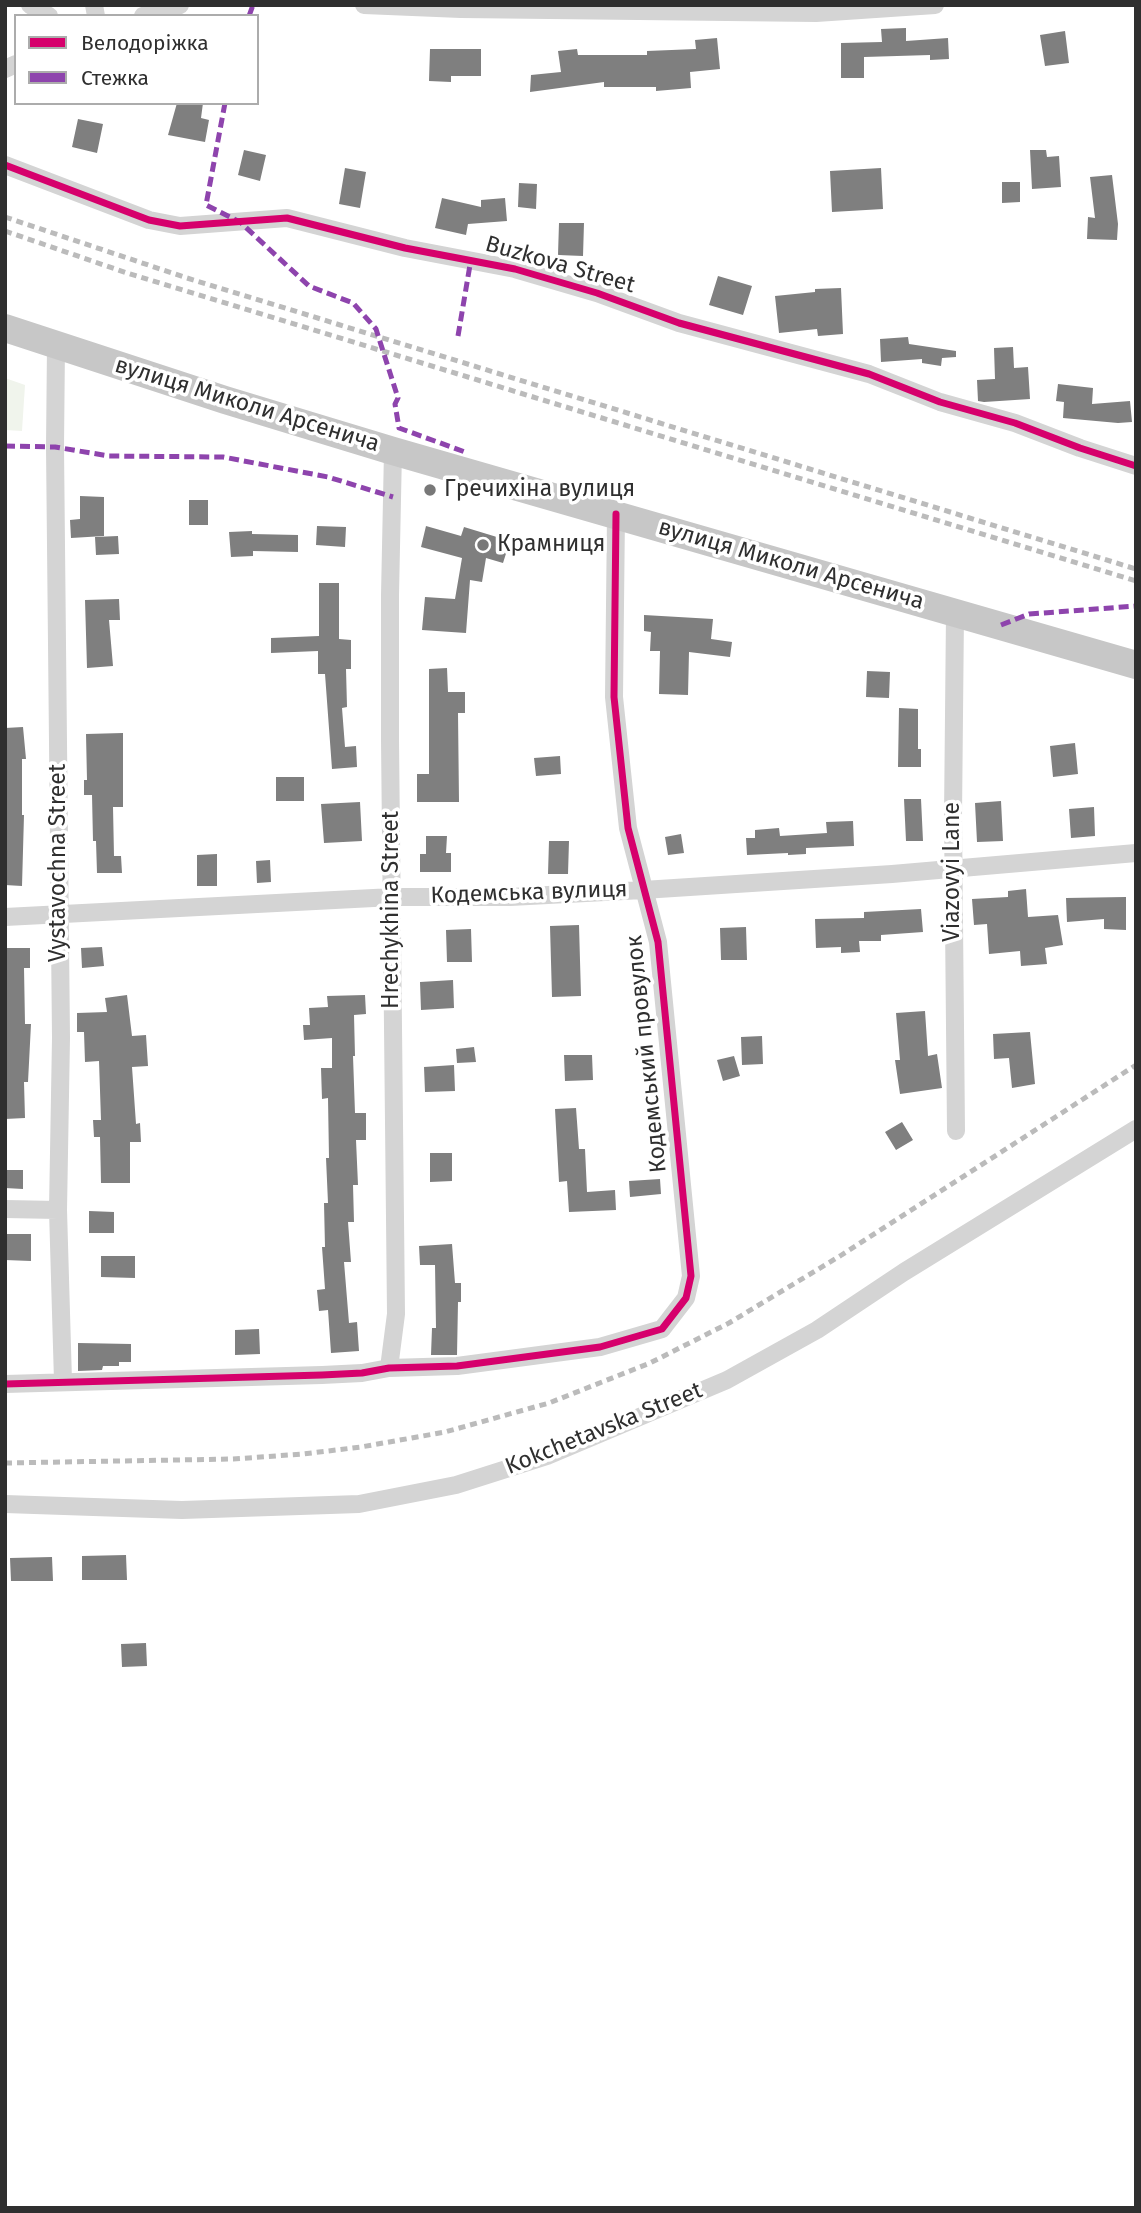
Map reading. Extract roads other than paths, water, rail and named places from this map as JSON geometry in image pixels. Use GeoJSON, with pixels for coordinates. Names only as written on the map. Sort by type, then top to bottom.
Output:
{"type":"FeatureCollection","features":[{"type":"Feature","properties":{"kind":"main road","name":"вулиця Миколи Арсенича"},"geometry":{"type":"LineString","coordinates":[[5,328],[393,451],[1136,665]]}},
{"type":"Feature","properties":{"kind":"street"},"geometry":{"type":"LineString","coordinates":[[30,5],[46,14]]}},
{"type":"Feature","properties":{"kind":"street"},"geometry":{"type":"LineString","coordinates":[[150,14],[180,5]]}},
{"type":"Feature","properties":{"kind":"street"},"geometry":{"type":"LineString","coordinates":[[364,5],[461,9],[803,13],[935,5]]}},
{"type":"Feature","properties":{"kind":"street","name":"Buzkova Street"},"geometry":{"type":"LineString","coordinates":[[5,165],[149,220],[180,226],[287,218],[405,248],[515,269],[597,293],[679,323],[869,374],[940,402],[1015,423],[1136,467]]}},
{"type":"Feature","properties":{"kind":"street","name":"Vystavochna Street"},"geometry":{"type":"LineString","coordinates":[[56,345],[61,1038],[58,1210],[63,1381]]}},
{"type":"Feature","properties":{"kind":"street","name":"Hrechykhina Street"},"geometry":{"type":"LineString","coordinates":[[389,1368],[396,1314],[390,596],[393,451]]}},
{"type":"Feature","properties":{"kind":"street","name":"Кодемський провулок"},"geometry":{"type":"LineString","coordinates":[[389,1368],[457,1366],[600,1347],[662,1329],[686,1298],[691,1276],[657,942],[628,828],[614,697],[616,514]]}},
{"type":"Feature","properties":{"kind":"street","name":"Viazovyi Lane"},"geometry":{"type":"LineString","coordinates":[[955,613],[956,1131]]}},
{"type":"Feature","properties":{"kind":"street","name":"Кодемська вулиця"},"geometry":{"type":"LineString","coordinates":[[5,917],[393,897],[510,897],[643,890],[954,869],[1136,853]]}},
{"type":"Feature","properties":{"kind":"street","name":"Kokchetavska Street"},"geometry":{"type":"LineString","coordinates":[[5,1504],[181,1510],[359,1504],[456,1485],[547,1456],[727,1380],[795,1342],[1136,1129]]}},
{"type":"Feature","properties":{"kind":"street"},"geometry":{"type":"LineString","coordinates":[[5,1209],[58,1210]]}},
{"type":"Feature","properties":{"kind":"street"},"geometry":{"type":"LineString","coordinates":[[5,1384],[310,1376],[362,1373],[389,1368]]}},
{"type":"Feature","properties":{"kind":"railway"},"geometry":{"type":"LineString","coordinates":[[5,217],[187,278],[1136,569]]}},
{"type":"Feature","properties":{"kind":"railway"},"geometry":{"type":"LineString","coordinates":[[5,231],[127,273],[1136,581]]}},
{"type":"Feature","properties":{"kind":"railway"},"geometry":{"type":"LineString","coordinates":[[5,1463],[233,1459],[303,1454],[445,1432],[549,1403],[650,1363],[729,1323],[840,1256],[1136,1065]]}},
{"type":"Feature","properties":{"kind":"place","name":"Гречихіна вулиця"},"geometry":{"type":"Point","coordinates":[430,490]}},
{"type":"Feature","properties":{"kind":"place","name":"Крамниця"},"geometry":{"type":"Point","coordinates":[483,545]}}]}
